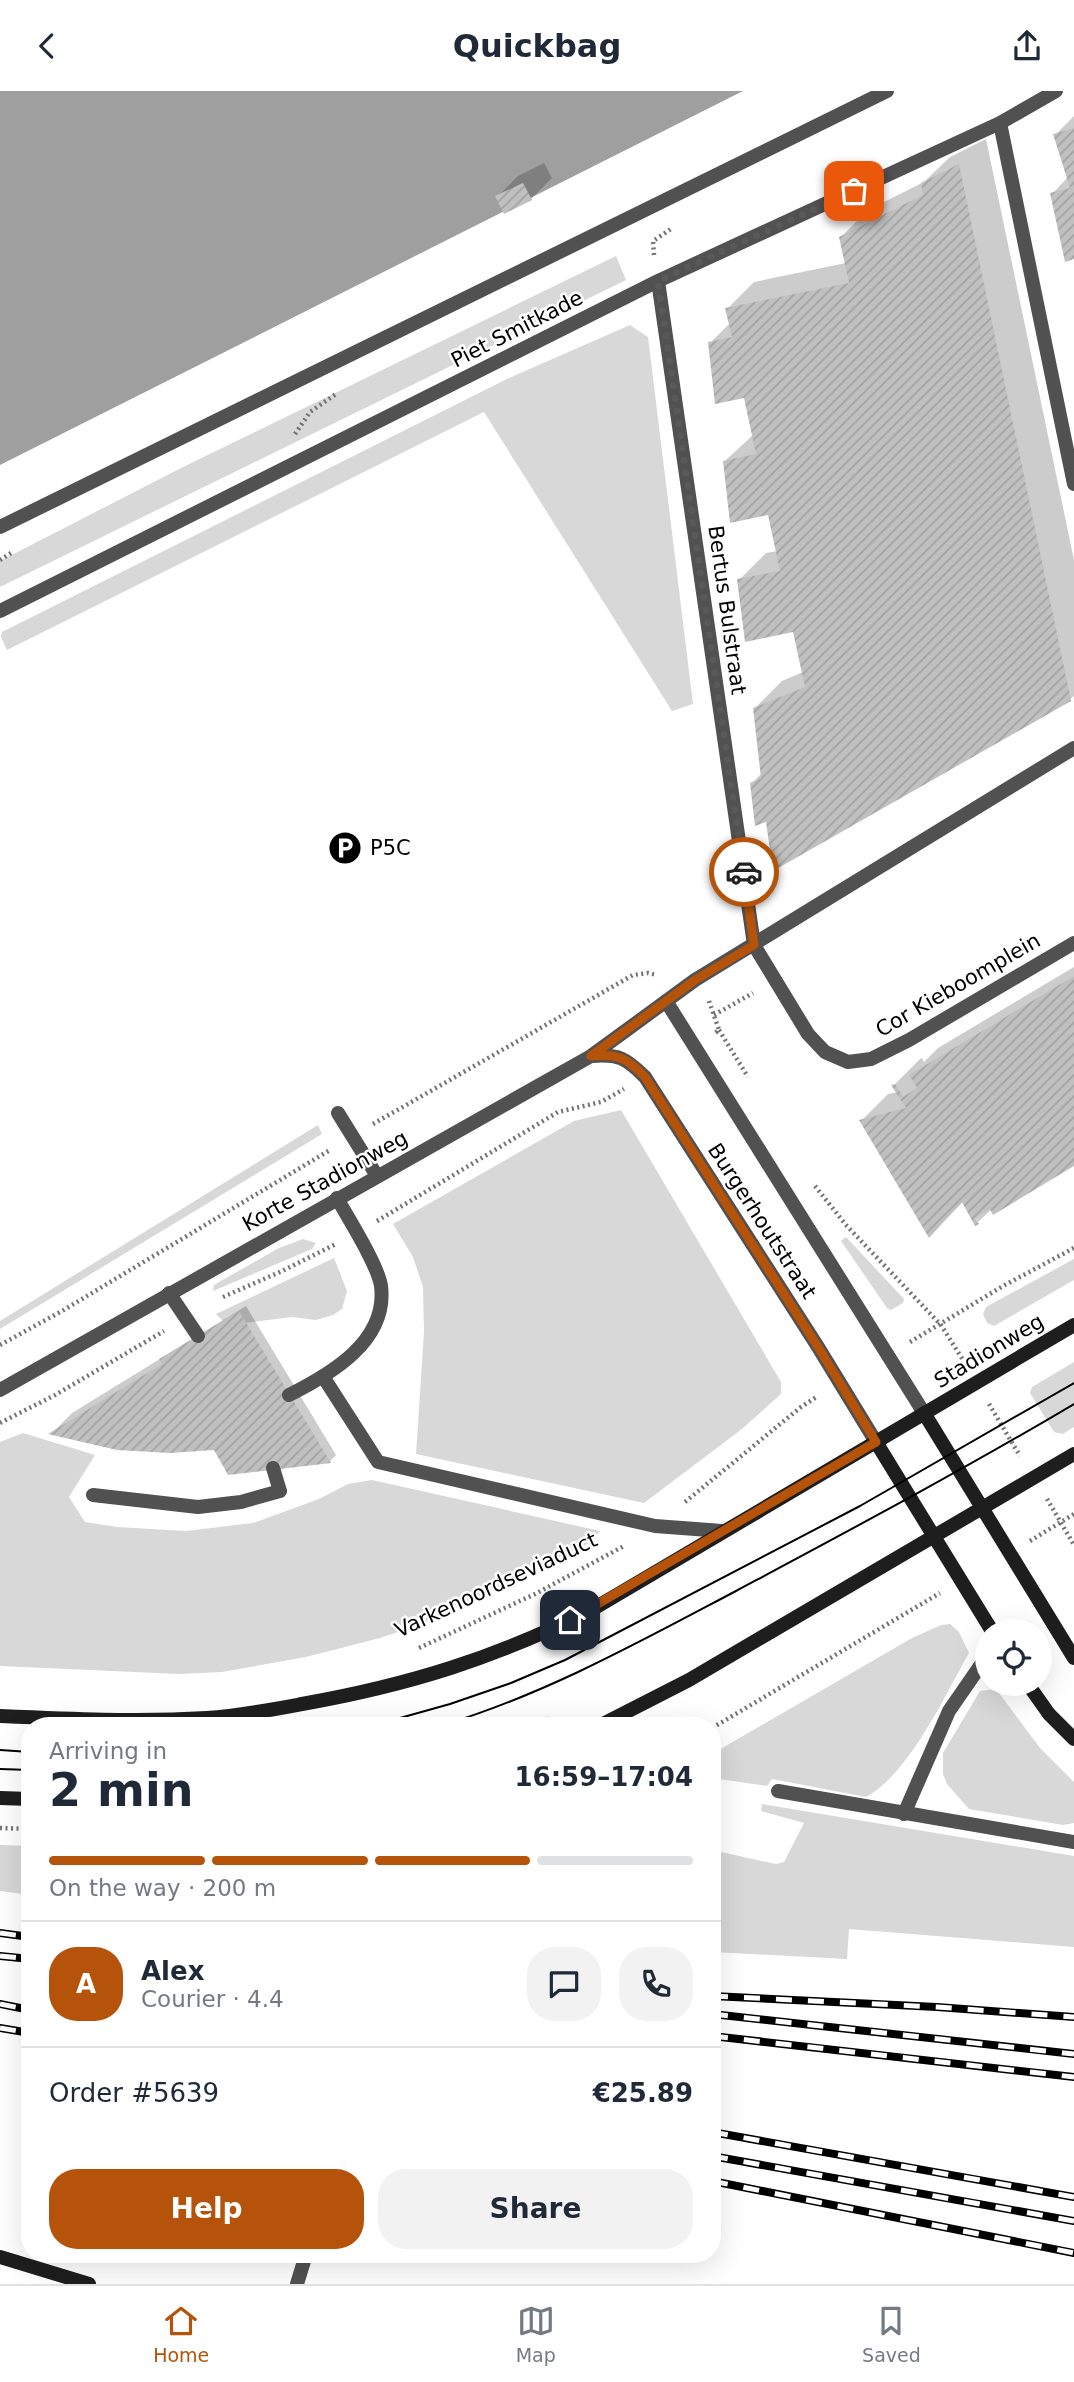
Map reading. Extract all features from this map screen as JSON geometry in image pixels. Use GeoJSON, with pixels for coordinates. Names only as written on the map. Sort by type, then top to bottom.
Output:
{"type":"FeatureCollection","features":[{"type":"Feature","properties":{"kind":"main road","name":"Stadionweg"},"geometry":{"type":"LineString","coordinates":[[924,1413],[1074,1325]]}},
{"type":"Feature","properties":{"kind":"main road"},"geometry":{"type":"LineString","coordinates":[[220,1717],[393,1686],[445,1672],[546,1632],[593,1609],[924,1413],[1074,1658]]}},
{"type":"Feature","properties":{"kind":"main road"},"geometry":{"type":"LineString","coordinates":[[876,1442],[985,1619]]}},
{"type":"Feature","properties":{"kind":"main road"},"geometry":{"type":"LineString","coordinates":[[617,1717],[690,1680],[1074,1454]]}},
{"type":"Feature","properties":{"kind":"main road"},"geometry":{"type":"LineString","coordinates":[[1036,1696],[1049,1714],[1074,1739]]}},
{"type":"Feature","properties":{"kind":"main road"},"geometry":{"type":"LineString","coordinates":[[0,1716],[21,1717]]}},
{"type":"Feature","properties":{"kind":"main road"},"geometry":{"type":"LineString","coordinates":[[0,1798],[21,1799]]}},
{"type":"Feature","properties":{"kind":"main road"},"geometry":{"type":"LineString","coordinates":[[0,2257],[89,2284]]}},
{"type":"Feature","properties":{"kind":"street"},"geometry":{"type":"LineString","coordinates":[[0,527],[887,91]]}},
{"type":"Feature","properties":{"kind":"street","name":"Piet Smitkade"},"geometry":{"type":"LineString","coordinates":[[0,611],[658,281],[1000,123],[1056,91]]}},
{"type":"Feature","properties":{"kind":"street"},"geometry":{"type":"LineString","coordinates":[[1000,123],[1074,484]]}},
{"type":"Feature","properties":{"kind":"street","name":"Bertus Bulstraat"},"geometry":{"type":"LineString","coordinates":[[658,281],[754,945]]}},
{"type":"Feature","properties":{"kind":"street"},"geometry":{"type":"LineString","coordinates":[[666,1001],[695,980],[1074,748]]}},
{"type":"Feature","properties":{"kind":"street","name":"Cor Kieboomplein"},"geometry":{"type":"LineString","coordinates":[[754,945],[807,1034],[817,1045],[842,1061],[860,1062],[909,1040],[1074,943]]}},
{"type":"Feature","properties":{"kind":"street","name":"Korte Stadionweg"},"geometry":{"type":"LineString","coordinates":[[0,1390],[591,1056],[666,1001]]}},
{"type":"Feature","properties":{"kind":"street","name":"Burgerhoutstraat"},"geometry":{"type":"LineString","coordinates":[[666,1001],[924,1413]]}},
{"type":"Feature","properties":{"kind":"street","name":"Burgerhoutstraat"},"geometry":{"type":"LineString","coordinates":[[591,1056],[614,1055],[631,1063],[645,1077],[876,1442]]}},
{"type":"Feature","properties":{"kind":"street"},"geometry":{"type":"LineString","coordinates":[[338,1113],[377,1176]]}},
{"type":"Feature","properties":{"kind":"street"},"geometry":{"type":"LineString","coordinates":[[289,1395],[324,1378],[365,1343],[381,1311],[381,1284],[362,1242],[337,1198]]}},
{"type":"Feature","properties":{"kind":"street"},"geometry":{"type":"LineString","coordinates":[[169,1293],[198,1336]]}},
{"type":"Feature","properties":{"kind":"street"},"geometry":{"type":"LineString","coordinates":[[324,1378],[377,1462],[655,1526],[722,1531]]}},
{"type":"Feature","properties":{"kind":"street"},"geometry":{"type":"LineString","coordinates":[[93,1495],[198,1507],[241,1502],[280,1490],[273,1468]]}},
{"type":"Feature","properties":{"kind":"street"},"geometry":{"type":"LineString","coordinates":[[904,1814],[949,1711],[975,1673]]}},
{"type":"Feature","properties":{"kind":"street"},"geometry":{"type":"LineString","coordinates":[[778,1791],[1074,1842]]}},
{"type":"Feature","properties":{"kind":"street"},"geometry":{"type":"LineString","coordinates":[[297,2284],[303,2263]]}},
{"type":"Feature","properties":{"kind":"path"},"geometry":{"type":"LineString","coordinates":[[265,478],[310,412],[343,389]]}},
{"type":"Feature","properties":{"kind":"path"},"geometry":{"type":"LineString","coordinates":[[714,1015],[776,980]]}},
{"type":"Feature","properties":{"kind":"path"},"geometry":{"type":"LineString","coordinates":[[719,1030],[753,1085]]}},
{"type":"Feature","properties":{"kind":"path"},"geometry":{"type":"LineString","coordinates":[[814,1184],[846,1225],[941,1325],[1074,1545]]}},
{"type":"Feature","properties":{"kind":"path"},"geometry":{"type":"LineString","coordinates":[[888,1354],[1003,1286],[1074,1248]]}},
{"type":"Feature","properties":{"kind":"path","name":"Varkenoordseviaduct"},"geometry":{"type":"LineString","coordinates":[[411,1651],[536,1594],[614,1552],[655,1526],[802,1407],[840,1382]]}},
{"type":"Feature","properties":{"kind":"path"},"geometry":{"type":"LineString","coordinates":[[1010,1552],[1074,1514]]}},
{"type":"Feature","properties":{"kind":"path"},"geometry":{"type":"LineString","coordinates":[[721,1723],[962,1580]]}},
{"type":"Feature","properties":{"kind":"path"},"geometry":{"type":"LineString","coordinates":[[0,1828],[21,1829]]}},
{"type":"Feature","properties":{"kind":"shaded area"},"geometry":{"type":"Polygon","coordinates":[[[0,91],[743,91],[0,465],[0,91]]]}},
{"type":"Feature","properties":{"kind":"shaded area"},"geometry":{"type":"Polygon","coordinates":[[[616,256],[626,280],[0,587],[0,561],[185,466],[616,256]]]}},
{"type":"Feature","properties":{"kind":"shaded area"},"geometry":{"type":"Polygon","coordinates":[[[630,325],[648,337],[693,704],[672,711],[484,412],[7,650],[1,637],[2,632],[507,379],[630,325]]]}},
{"type":"Feature","properties":{"kind":"shaded area"},"geometry":{"type":"Polygon","coordinates":[[[621,1110],[781,1382],[781,1394],[742,1429],[644,1503],[416,1454],[424,1332],[423,1287],[413,1257],[393,1224],[574,1121],[621,1110]]]}},
{"type":"Feature","properties":{"kind":"shaded area"},"geometry":{"type":"Polygon","coordinates":[[[318,1125],[322,1134],[0,1329],[0,1321],[318,1125]]]}},
{"type":"Feature","properties":{"kind":"shaded area"},"geometry":{"type":"Polygon","coordinates":[[[846,1237],[904,1299],[903,1303],[891,1310],[887,1308],[841,1241],[846,1237]]]}},
{"type":"Feature","properties":{"kind":"shaded area"},"geometry":{"type":"Polygon","coordinates":[[[303,1239],[316,1243],[312,1249],[213,1291],[214,1285],[279,1248],[303,1239]]]}},
{"type":"Feature","properties":{"kind":"shaded area"},"geometry":{"type":"Polygon","coordinates":[[[334,1258],[347,1291],[342,1309],[333,1315],[316,1320],[292,1317],[227,1325],[216,1314],[334,1258]]]}},
{"type":"Feature","properties":{"kind":"shaded area"},"geometry":{"type":"Polygon","coordinates":[[[1074,1259],[1074,1280],[994,1326],[987,1323],[983,1314],[986,1307],[1074,1259]]]}},
{"type":"Feature","properties":{"kind":"shaded area"},"geometry":{"type":"Polygon","coordinates":[[[1074,1362],[1074,1427],[1063,1434],[1054,1432],[1030,1393],[1032,1387],[1074,1362]]]}},
{"type":"Feature","properties":{"kind":"shaded area"},"geometry":{"type":"Polygon","coordinates":[[[23,1433],[95,1455],[69,1497],[85,1522],[117,1527],[186,1531],[253,1523],[319,1499],[348,1484],[372,1480],[600,1531],[591,1542],[422,1624],[306,1657],[222,1672],[179,1674],[0,1666],[0,1442],[23,1433]]]}},
{"type":"Feature","properties":{"kind":"shaded area"},"geometry":{"type":"Polygon","coordinates":[[[950,1624],[959,1632],[969,1653],[925,1732],[897,1771],[882,1786],[866,1797],[772,1779],[767,1786],[721,1779],[721,1749],[912,1638],[941,1625],[950,1624]]]}},
{"type":"Feature","properties":{"kind":"shaded area"},"geometry":{"type":"Polygon","coordinates":[[[977,1696],[1001,1696],[1040,1748],[1074,1782],[1074,1823],[1063,1825],[969,1809],[947,1784],[943,1774],[943,1753],[977,1696]]]}},
{"type":"Feature","properties":{"kind":"shaded area"},"geometry":{"type":"Polygon","coordinates":[[[762,1804],[1074,1856],[1074,1947],[849,1929],[847,1959],[721,1952],[721,1852],[776,1864],[784,1862],[804,1823],[761,1811],[762,1804]]]}},
{"type":"Feature","properties":{"kind":"shaded area"},"geometry":{"type":"Polygon","coordinates":[[[0,1845],[21,1846],[21,1894],[0,1891],[0,1845]]]}},
{"type":"Feature","properties":{"kind":"building"},"geometry":{"type":"Polygon","coordinates":[[[1074,128],[1074,259],[1065,262],[1050,193],[1070,188],[1053,134],[1074,128]]]}},
{"type":"Feature","properties":{"kind":"building"},"geometry":{"type":"Polygon","coordinates":[[[959,164],[1071,701],[773,871],[766,822],[755,826],[750,783],[761,778],[753,708],[805,687],[793,632],[745,642],[737,579],[780,571],[768,515],[730,523],[723,461],[756,454],[744,398],[715,404],[708,342],[732,337],[725,308],[849,283],[839,237],[923,195],[921,183],[959,164]]]}},
{"type":"Feature","properties":{"kind":"building"},"geometry":{"type":"Polygon","coordinates":[[[523,183],[532,200],[504,214],[495,196],[523,183]]]}},
{"type":"Feature","properties":{"kind":"building"},"geometry":{"type":"Polygon","coordinates":[[[1074,976],[1074,1166],[993,1215],[990,1209],[975,1218],[979,1224],[975,1226],[962,1202],[929,1238],[859,1120],[906,1108],[891,1085],[895,1084],[903,1097],[917,1088],[909,1075],[1074,976]]]}},
{"type":"Feature","properties":{"kind":"building"},"geometry":{"type":"Polygon","coordinates":[[[239,1311],[331,1463],[228,1475],[214,1450],[170,1453],[117,1450],[48,1434],[162,1364],[159,1359],[239,1311]]]}},
{"type":"Feature","properties":{"kind":"tram line"},"geometry":{"type":"LineString","coordinates":[[404,1717],[511,1683],[565,1660],[860,1506],[1074,1383]]}},
{"type":"Feature","properties":{"kind":"tram line"},"geometry":{"type":"LineString","coordinates":[[466,1717],[519,1698],[629,1647],[906,1499],[1074,1404]]}},
{"type":"Feature","properties":{"kind":"tram line"},"geometry":{"type":"LineString","coordinates":[[0,1750],[21,1751]]}},
{"type":"Feature","properties":{"kind":"tram line"},"geometry":{"type":"LineString","coordinates":[[0,1769],[21,1770]]}},
{"type":"Feature","properties":{"kind":"railway"},"geometry":{"type":"LineString","coordinates":[[0,1933],[21,1936]]}},
{"type":"Feature","properties":{"kind":"railway"},"geometry":{"type":"LineString","coordinates":[[0,1956],[21,1958]]}},
{"type":"Feature","properties":{"kind":"railway"},"geometry":{"type":"LineString","coordinates":[[721,1996],[1074,2017]]}},
{"type":"Feature","properties":{"kind":"railway"},"geometry":{"type":"LineString","coordinates":[[0,2004],[21,2008]]}},
{"type":"Feature","properties":{"kind":"railway"},"geometry":{"type":"LineString","coordinates":[[721,2015],[1074,2054]]}},
{"type":"Feature","properties":{"kind":"railway"},"geometry":{"type":"LineString","coordinates":[[0,2028],[21,2032]]}},
{"type":"Feature","properties":{"kind":"railway"},"geometry":{"type":"LineString","coordinates":[[721,2037],[1074,2077]]}},
{"type":"Feature","properties":{"kind":"railway"},"geometry":{"type":"LineString","coordinates":[[721,2134],[1074,2197]]}},
{"type":"Feature","properties":{"kind":"railway"},"geometry":{"type":"LineString","coordinates":[[721,2158],[1074,2221]]}},
{"type":"Feature","properties":{"kind":"railway"},"geometry":{"type":"LineString","coordinates":[[721,2183],[1074,2253]]}},
{"type":"Feature","properties":{"kind":"way so far"},"geometry":{"type":"LineString","coordinates":[[744,872],[658,281],[854,191]]}},
{"type":"Feature","properties":{"kind":"place","name":"P5C"},"geometry":{"type":"Point","coordinates":[345,848]}},
{"type":"Feature","properties":{"kind":"route"},"geometry":{"type":"LineString","coordinates":[[570,1620],[876,1442],[645,1077],[631,1063],[614,1055],[591,1056],[695,980],[754,945],[744,872]]}}]}
